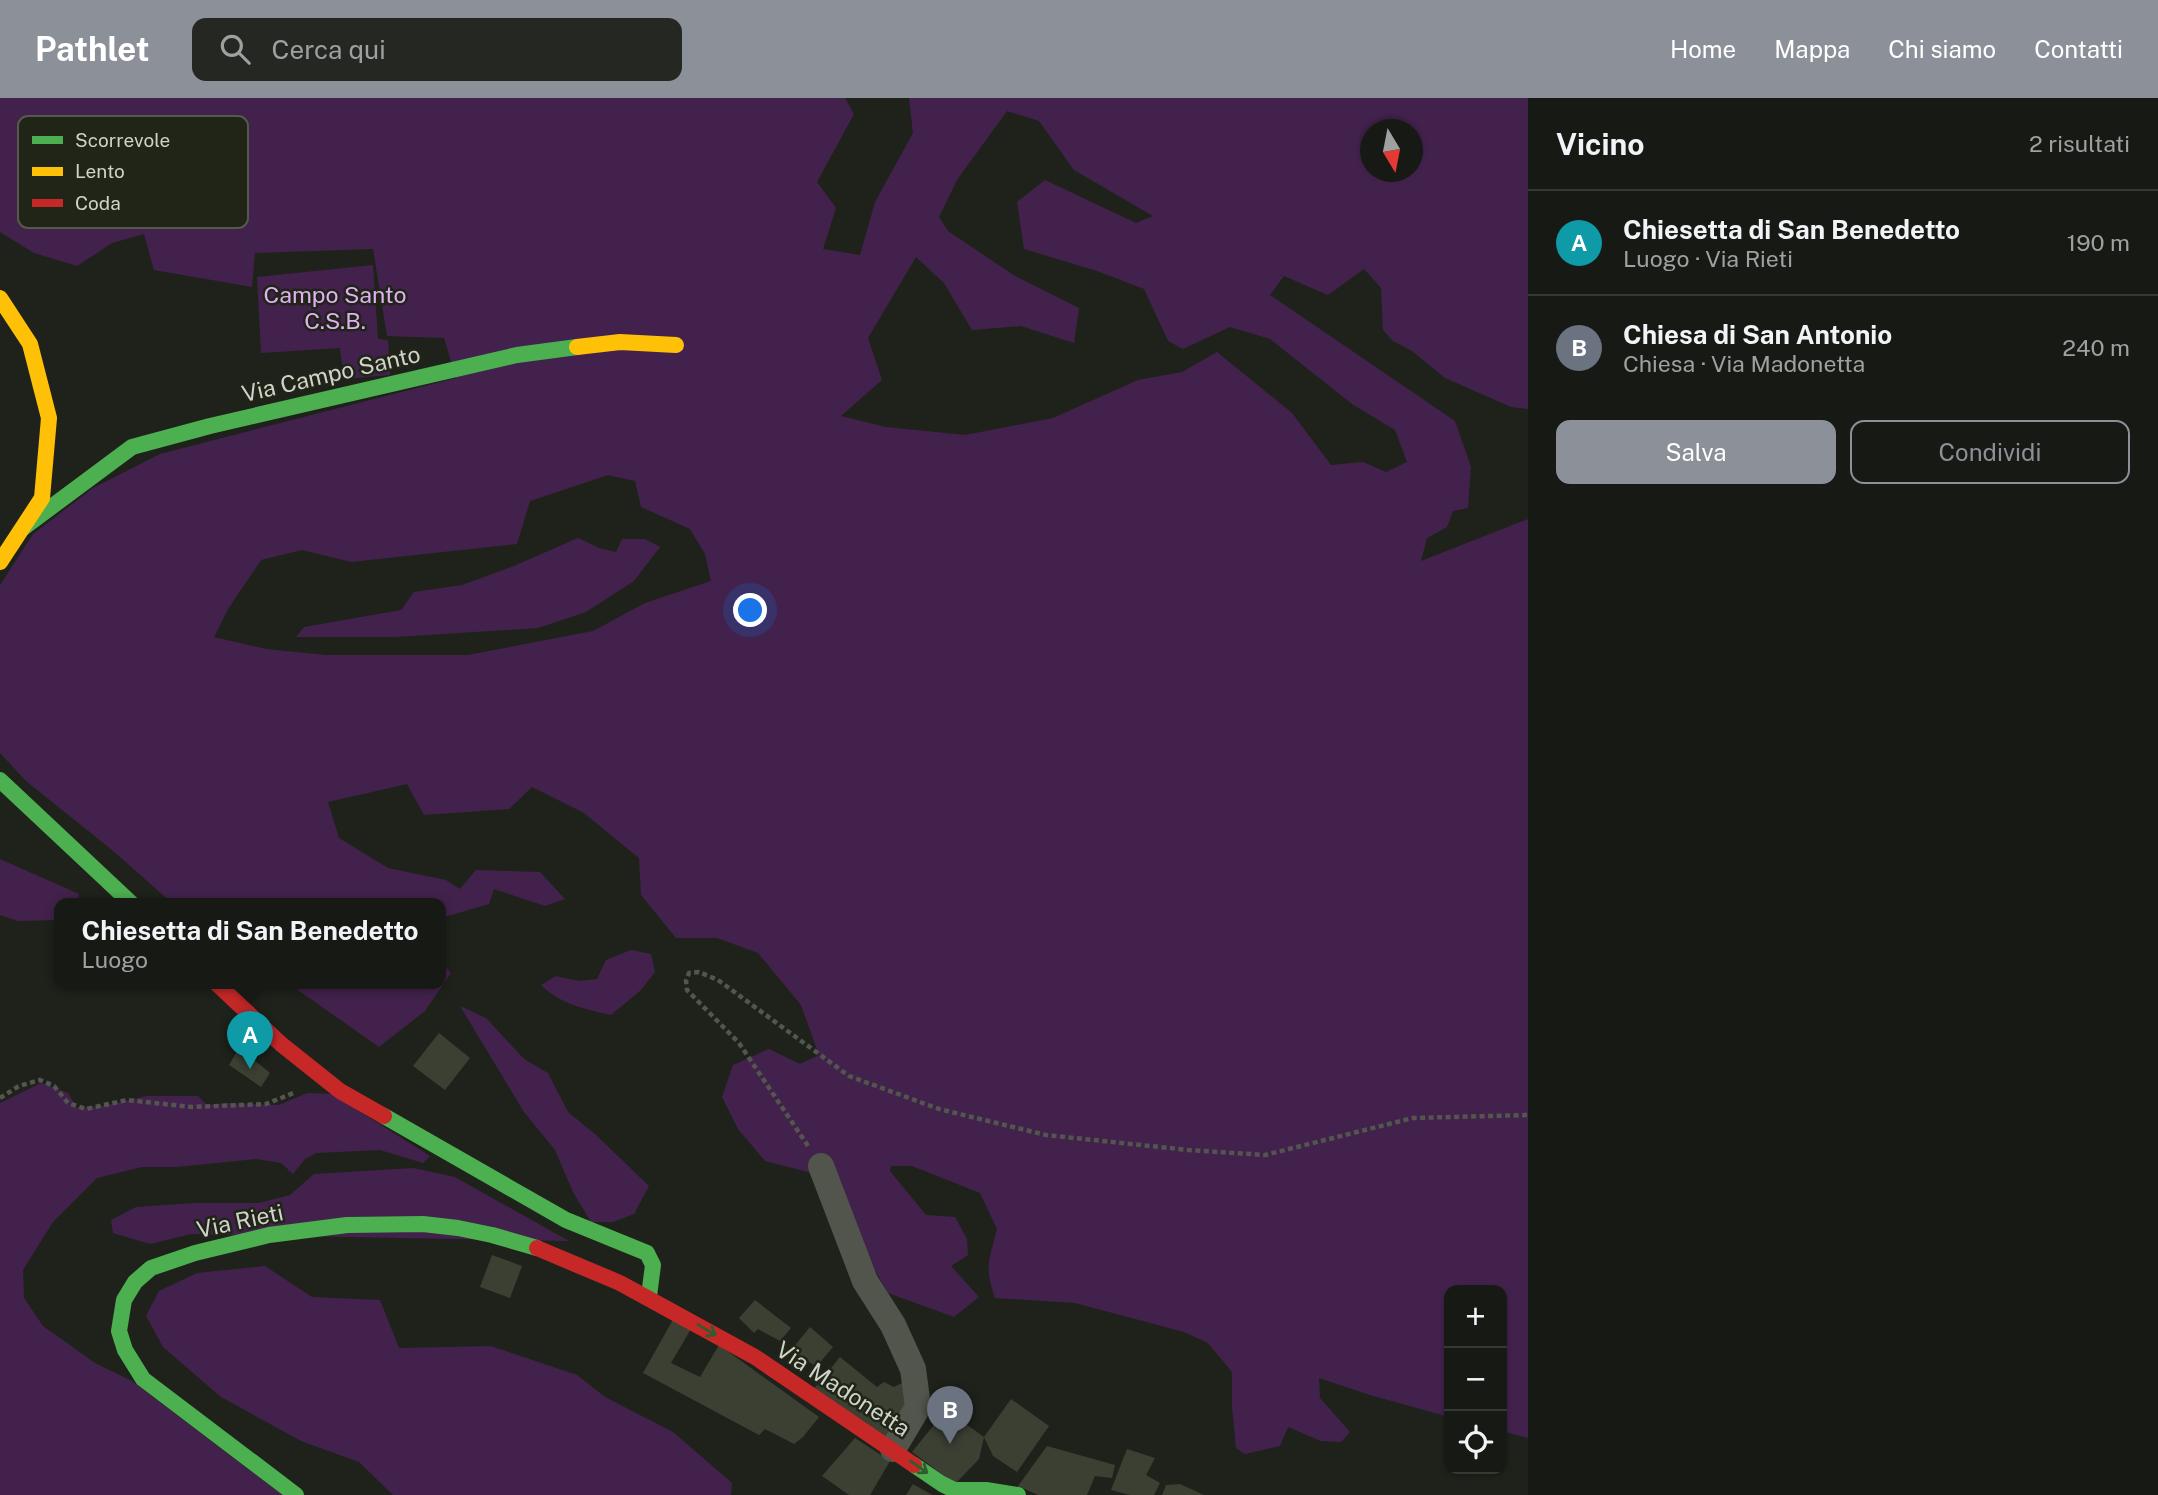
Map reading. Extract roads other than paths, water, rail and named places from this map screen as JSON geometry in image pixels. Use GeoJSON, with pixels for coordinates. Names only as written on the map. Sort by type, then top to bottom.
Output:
{"type":"FeatureCollection","features":[{"type":"Feature","properties":{"kind":"street"},"geometry":{"type":"LineString","coordinates":[[0,298],[30,344],[49,418],[42,498],[0,562]]}},
{"type":"Feature","properties":{"kind":"street","name":"Via Campo Santo"},"geometry":{"type":"LineString","coordinates":[[23,528],[132,447],[210,426],[517,355],[620,342],[676,345]]}},
{"type":"Feature","properties":{"kind":"street"},"geometry":{"type":"LineString","coordinates":[[0,780],[126,898]]}},
{"type":"Feature","properties":{"kind":"street"},"geometry":{"type":"LineString","coordinates":[[222,989],[281,1044],[340,1091],[566,1220],[647,1253],[653,1265],[649,1296]]}},
{"type":"Feature","properties":{"kind":"street"},"geometry":{"type":"LineString","coordinates":[[821,1166],[865,1281],[893,1325],[913,1368],[918,1408],[893,1449]]}},
{"type":"Feature","properties":{"kind":"street","name":"Via Rieti"},"geometry":{"type":"LineString","coordinates":[[296,1495],[143,1379],[127,1355],[119,1333],[125,1295],[134,1280],[157,1264],[268,1236],[393,1223],[457,1228],[512,1241],[563,1257],[649,1296]]}},
{"type":"Feature","properties":{"kind":"street","name":"Via Madonetta"},"geometry":{"type":"LineString","coordinates":[[649,1296],[777,1371],[952,1490],[988,1490],[1018,1495]]}},
{"type":"Feature","properties":{"kind":"place","name":"Chiesetta di San Benedetto"},"geometry":{"type":"Point","coordinates":[250,1069]}},
{"type":"Feature","properties":{"kind":"place","name":"Chiesa di San Antonio"},"geometry":{"type":"Point","coordinates":[950,1444]}},
{"type":"Feature","properties":{"kind":"park label","name":"Campo Santo C.S.B."},"geometry":{"type":"Point","coordinates":[335,308]}}]}
